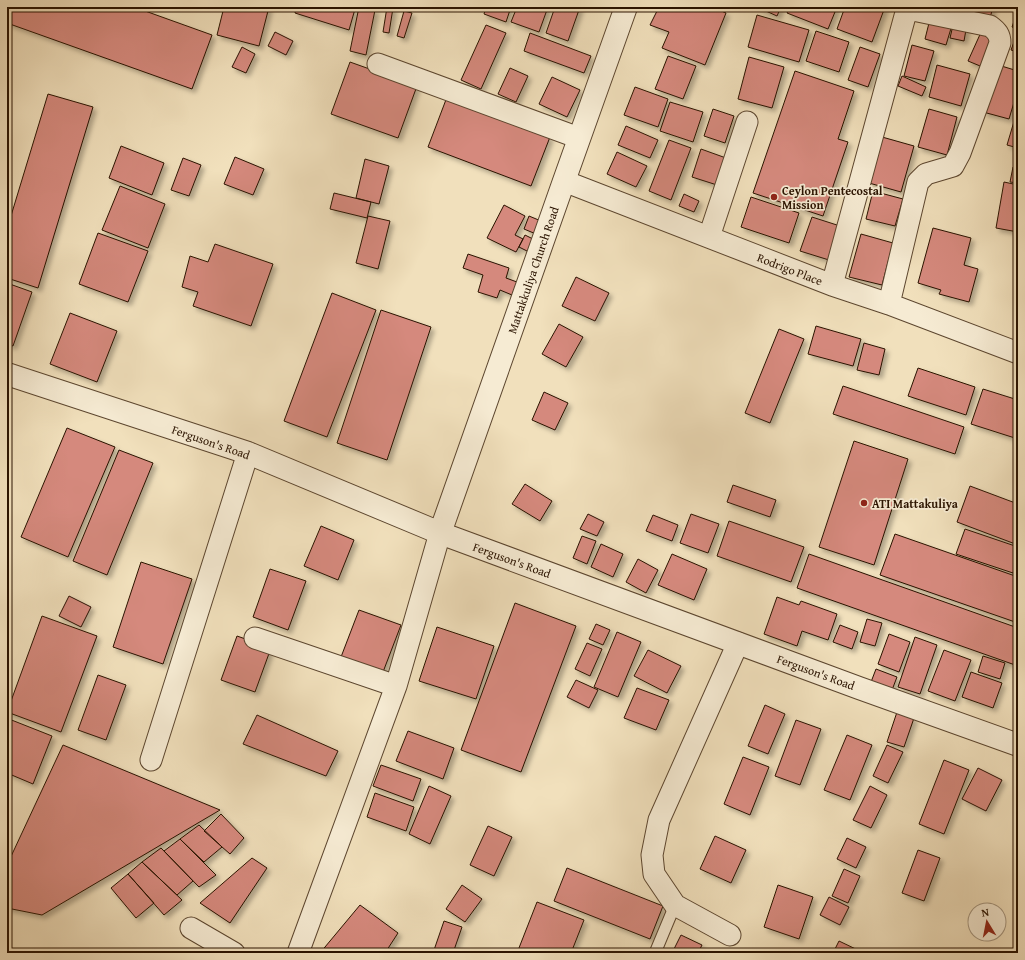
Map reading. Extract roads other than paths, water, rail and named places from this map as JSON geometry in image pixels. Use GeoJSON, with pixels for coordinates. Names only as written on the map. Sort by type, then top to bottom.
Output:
{"type":"FeatureCollection","features":[{"type":"Feature","properties":{"kind":"street","name":"Mattakkuliya Church Road"},"geometry":{"type":"LineString","coordinates":[[440,533],[626,7]]}},
{"type":"Feature","properties":{"kind":"street"},"geometry":{"type":"LineString","coordinates":[[832,285],[905,16],[913,10],[990,26],[996,30],[1000,37],[1000,43],[960,153],[953,166],[926,174],[918,182],[890,304]]}},
{"type":"Feature","properties":{"kind":"street"},"geometry":{"type":"LineString","coordinates":[[378,64],[579,138]]}},
{"type":"Feature","properties":{"kind":"street"},"geometry":{"type":"LineString","coordinates":[[709,237],[747,122]]}},
{"type":"Feature","properties":{"kind":"street","name":"Rodrigo Place"},"geometry":{"type":"LineString","coordinates":[[564,181],[832,285],[890,304],[1018,353]]}},
{"type":"Feature","properties":{"kind":"street","name":"Ferguson's Road"},"geometry":{"type":"LineString","coordinates":[[7,374],[248,453],[440,533],[1018,745]]}},
{"type":"Feature","properties":{"kind":"street"},"geometry":{"type":"LineString","coordinates":[[151,760],[248,453]]}},
{"type":"Feature","properties":{"kind":"street"},"geometry":{"type":"LineString","coordinates":[[298,953],[396,686],[440,533]]}},
{"type":"Feature","properties":{"kind":"street"},"geometry":{"type":"LineString","coordinates":[[255,638],[396,686]]}},
{"type":"Feature","properties":{"kind":"street"},"geometry":{"type":"LineString","coordinates":[[730,935],[675,905],[654,874],[652,855],[659,820],[738,643]]}},
{"type":"Feature","properties":{"kind":"street"},"geometry":{"type":"LineString","coordinates":[[191,928],[234,953]]}},
{"type":"Feature","properties":{"kind":"lane"},"geometry":{"type":"LineString","coordinates":[[656,953],[675,905]]}},
{"type":"Feature","properties":{"kind":"place","name":"Ceylon Pentecostal Mission"},"geometry":{"type":"Point","coordinates":[774,197]}},
{"type":"Feature","properties":{"kind":"place","name":"ATI Mattakuliya"},"geometry":{"type":"Point","coordinates":[864,503]}}]}
